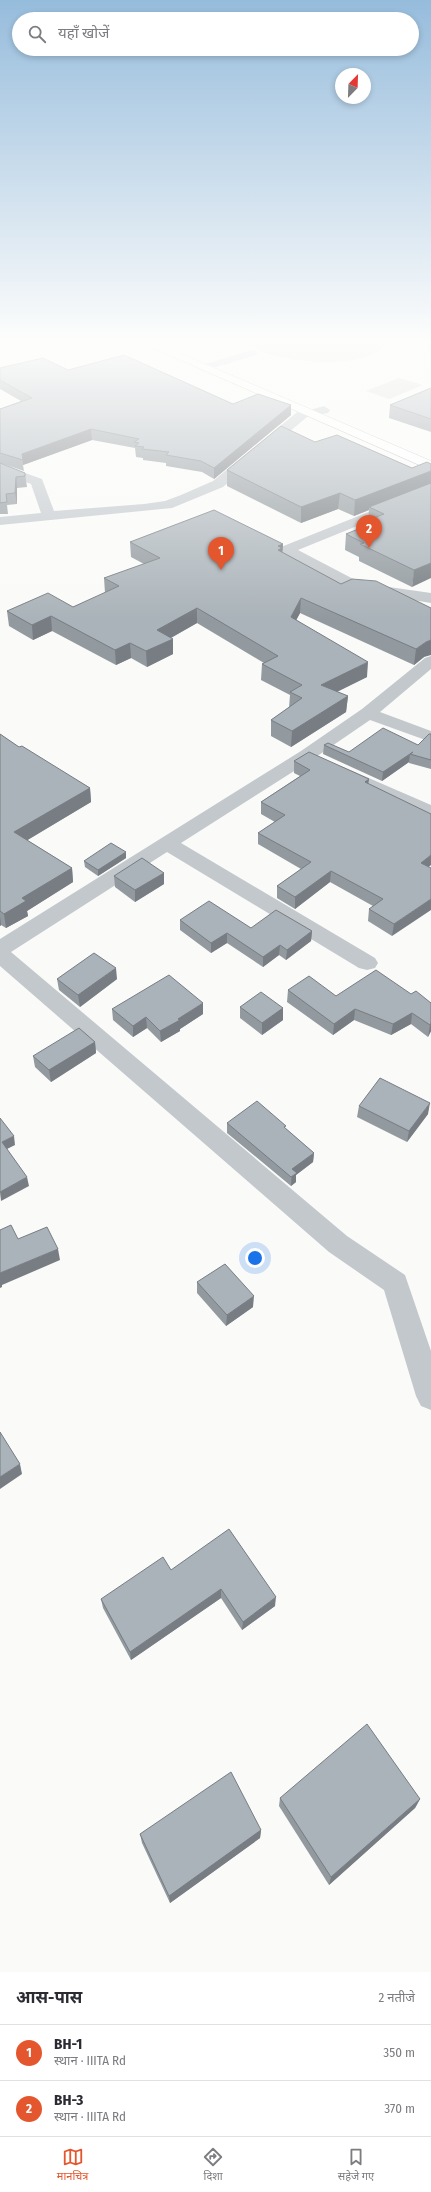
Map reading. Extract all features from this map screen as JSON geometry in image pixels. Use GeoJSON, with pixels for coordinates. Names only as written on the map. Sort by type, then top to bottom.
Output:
{"type":"FeatureCollection","features":[{"type":"Feature","properties":{"kind":"main road"},"geometry":{"type":"LineString","coordinates":[[359,435],[431,466]]}},
{"type":"Feature","properties":{"kind":"main road"},"geometry":{"type":"LineString","coordinates":[[382,435],[431,456]]}},
{"type":"Feature","properties":{"kind":"street"},"geometry":{"type":"LineString","coordinates":[[0,521],[168,505],[218,484],[280,435]]}},
{"type":"Feature","properties":{"kind":"street"},"geometry":{"type":"LineString","coordinates":[[0,468],[37,482],[49,516]]}},
{"type":"Feature","properties":{"kind":"street"},"geometry":{"type":"LineString","coordinates":[[431,491],[286,550],[357,587],[431,598]]}},
{"type":"Feature","properties":{"kind":"street"},"geometry":{"type":"LineString","coordinates":[[0,949],[307,755],[368,713],[431,661]]}},
{"type":"Feature","properties":{"kind":"street"},"geometry":{"type":"LineString","coordinates":[[368,713],[431,737]]}},
{"type":"Feature","properties":{"kind":"street"},"geometry":{"type":"LineString","coordinates":[[307,755],[431,812]]}},
{"type":"Feature","properties":{"kind":"street"},"geometry":{"type":"LineString","coordinates":[[166,843],[367,963]]}},
{"type":"Feature","properties":{"kind":"street"},"geometry":{"type":"LineString","coordinates":[[0,954],[338,1244],[395,1283],[431,1396]]}},
{"type":"Feature","properties":{"kind":"building"},"geometry":{"type":"Polygon","coordinates":[[[0,435],[74,435],[22,454],[23,460],[0,453],[0,435]]]}},
{"type":"Feature","properties":{"kind":"building"},"geometry":{"type":"Polygon","coordinates":[[[120,435],[254,435],[214,468],[201,461],[166,455],[169,452],[142,449],[144,447],[135,446],[139,443],[134,442],[139,439],[120,435]]]}},
{"type":"Feature","properties":{"kind":"building"},"geometry":{"type":"Polygon","coordinates":[[[270,435],[300,435],[315,442],[337,435],[412,468],[427,462],[431,464],[431,471],[355,500],[340,493],[301,507],[227,470],[270,435]]]}},
{"type":"Feature","properties":{"kind":"building"},"geometry":{"type":"Polygon","coordinates":[[[0,463],[25,473],[25,476],[16,477],[15,493],[6,494],[7,502],[0,503],[0,463]]]}},
{"type":"Feature","properties":{"kind":"building"},"geometry":{"type":"Polygon","coordinates":[[[431,483],[431,563],[414,570],[360,544],[364,543],[346,534],[368,525],[363,522],[384,514],[369,507],[431,483]]]}},
{"type":"Feature","properties":{"kind":"building"},"geometry":{"type":"Polygon","coordinates":[[[214,510],[283,544],[278,546],[282,548],[278,550],[341,584],[352,579],[376,581],[431,608],[431,640],[416,649],[301,598],[291,617],[368,662],[321,685],[348,696],[292,731],[271,720],[302,698],[290,692],[302,685],[262,664],[278,656],[197,608],[157,630],[173,639],[146,651],[130,643],[115,650],[51,616],[32,625],[7,611],[48,593],[73,607],[119,586],[104,578],[160,558],[130,542],[214,510]]]}},
{"type":"Feature","properties":{"kind":"building"},"geometry":{"type":"Polygon","coordinates":[[[383,728],[418,745],[429,734],[431,734],[431,760],[410,754],[383,772],[324,745],[328,743],[349,752],[383,728]]]}},
{"type":"Feature","properties":{"kind":"building"},"geometry":{"type":"Polygon","coordinates":[[[0,734],[19,747],[22,746],[90,788],[14,832],[72,868],[22,898],[26,901],[4,914],[0,911],[0,734]]]}},
{"type":"Feature","properties":{"kind":"building"},"geometry":{"type":"Polygon","coordinates":[[[309,752],[369,779],[365,782],[431,814],[431,855],[421,863],[431,868],[431,899],[394,924],[369,909],[383,899],[331,871],[295,897],[277,886],[311,862],[258,833],[285,815],[261,802],[310,770],[294,761],[309,752]]]}},
{"type":"Feature","properties":{"kind":"building"},"geometry":{"type":"Polygon","coordinates":[[[111,843],[126,852],[98,870],[84,861],[111,843]]]}},
{"type":"Feature","properties":{"kind":"building"},"geometry":{"type":"Polygon","coordinates":[[[142,858],[164,873],[135,890],[114,876],[142,858]]]}},
{"type":"Feature","properties":{"kind":"building"},"geometry":{"type":"Polygon","coordinates":[[[209,901],[251,928],[276,910],[312,931],[287,950],[280,945],[263,957],[227,933],[211,943],[180,920],[209,901]]]}},
{"type":"Feature","properties":{"kind":"building"},"geometry":{"type":"Polygon","coordinates":[[[94,953],[116,968],[78,995],[57,979],[94,953]]]}},
{"type":"Feature","properties":{"kind":"building"},"geometry":{"type":"Polygon","coordinates":[[[376,970],[411,994],[416,991],[431,1003],[430,1025],[412,1013],[393,1024],[355,1009],[334,1024],[288,990],[309,976],[336,996],[376,970]]]}},
{"type":"Feature","properties":{"kind":"building"},"geometry":{"type":"Polygon","coordinates":[[[169,975],[203,1003],[178,1019],[180,1020],[160,1031],[146,1017],[133,1026],[112,1009],[169,975]]]}},
{"type":"Feature","properties":{"kind":"building"},"geometry":{"type":"Polygon","coordinates":[[[261,992],[283,1008],[262,1023],[240,1007],[261,992]]]}},
{"type":"Feature","properties":{"kind":"building"},"geometry":{"type":"Polygon","coordinates":[[[79,1028],[95,1042],[49,1070],[33,1056],[79,1028]]]}},
{"type":"Feature","properties":{"kind":"building"},"geometry":{"type":"Polygon","coordinates":[[[380,1078],[430,1103],[409,1131],[359,1106],[380,1078]]]}},
{"type":"Feature","properties":{"kind":"building"},"geometry":{"type":"Polygon","coordinates":[[[257,1101],[314,1153],[292,1169],[297,1173],[291,1177],[227,1123],[257,1101]]]}},
{"type":"Feature","properties":{"kind":"building"},"geometry":{"type":"Polygon","coordinates":[[[0,1118],[14,1136],[2,1142],[27,1177],[0,1192],[0,1118]]]}},
{"type":"Feature","properties":{"kind":"building"},"geometry":{"type":"Polygon","coordinates":[[[11,1225],[18,1239],[47,1227],[58,1249],[0,1273],[0,1230],[11,1225]]]}},
{"type":"Feature","properties":{"kind":"building"},"geometry":{"type":"Polygon","coordinates":[[[225,1264],[254,1296],[227,1315],[197,1282],[225,1264]]]}},
{"type":"Feature","properties":{"kind":"building"},"geometry":{"type":"Polygon","coordinates":[[[0,1432],[20,1464],[0,1477],[0,1432]]]}},
{"type":"Feature","properties":{"kind":"building"},"geometry":{"type":"Polygon","coordinates":[[[229,1529],[276,1597],[243,1622],[221,1589],[130,1652],[101,1599],[163,1557],[171,1570],[229,1529]]]}},
{"type":"Feature","properties":{"kind":"building"},"geometry":{"type":"Polygon","coordinates":[[[367,1724],[420,1799],[331,1877],[280,1798],[367,1724]]]}},
{"type":"Feature","properties":{"kind":"building"},"geometry":{"type":"Polygon","coordinates":[[[231,1772],[261,1830],[169,1896],[140,1834],[231,1772]]]}},
{"type":"Feature","properties":{"kind":"place","name":"BH-3"},"geometry":{"type":"Point","coordinates":[369,548]}},
{"type":"Feature","properties":{"kind":"place","name":"BH-1"},"geometry":{"type":"Point","coordinates":[221,570]}}]}
